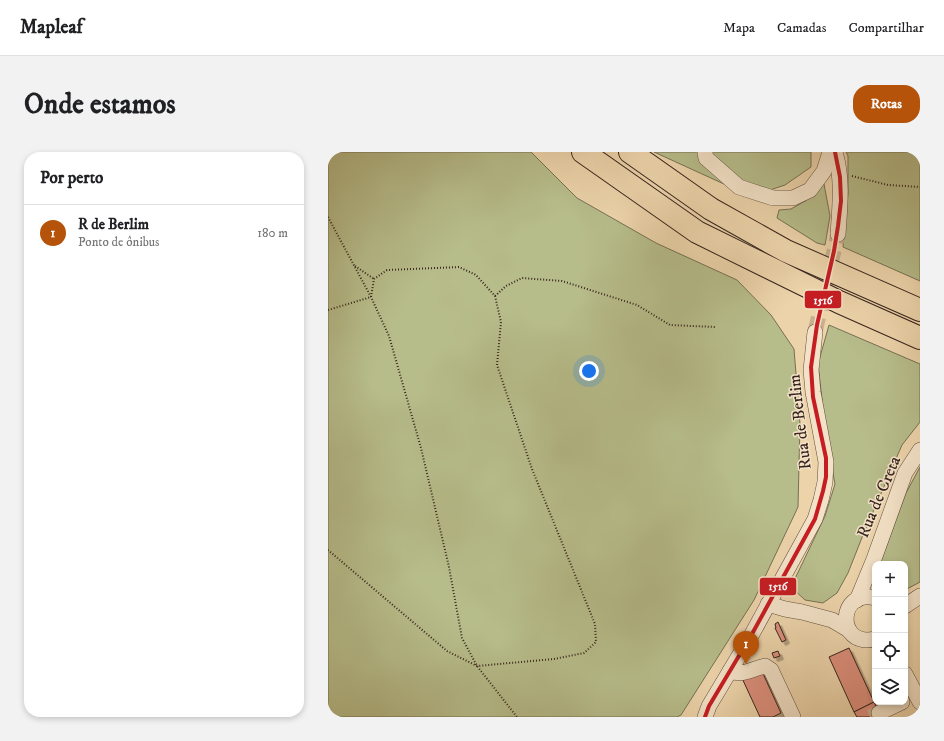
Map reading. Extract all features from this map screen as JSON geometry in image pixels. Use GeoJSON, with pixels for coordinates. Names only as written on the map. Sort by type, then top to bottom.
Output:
{"type":"FeatureCollection","features":[{"type":"Feature","properties":{"kind":"highway"},"geometry":{"type":"LineString","coordinates":[[583,152],[697,232],[839,302],[920,338]]}},
{"type":"Feature","properties":{"kind":"highway"},"geometry":{"type":"LineString","coordinates":[[630,152],[712,209],[786,251],[920,310]]}},
{"type":"Feature","properties":{"kind":"street"},"geometry":{"type":"LineString","coordinates":[[705,153],[706,158],[739,187],[773,198],[793,198],[810,190],[824,171],[830,152]]}},
{"type":"Feature","properties":{"kind":"street"},"geometry":{"type":"LineString","coordinates":[[835,152],[840,173],[841,201],[838,234]]}},
{"type":"Feature","properties":{"kind":"street","name":"Rua de Berlim"},"geometry":{"type":"LineString","coordinates":[[705,717],[709,706],[815,519],[822,500],[826,462],[813,392],[811,370],[815,332]]}},
{"type":"Feature","properties":{"kind":"street","name":"Rua de Creta"},"geometry":{"type":"LineString","coordinates":[[849,630],[846,619],[874,558],[905,472],[920,450]]}},
{"type":"Feature","properties":{"kind":"street","name":"Rua de Creta"},"geometry":{"type":"LineString","coordinates":[[874,558],[874,597]]}},
{"type":"Feature","properties":{"kind":"street"},"geometry":{"type":"LineString","coordinates":[[777,588],[786,599],[802,612]]}},
{"type":"Feature","properties":{"kind":"street"},"geometry":{"type":"LineString","coordinates":[[819,616],[831,610],[853,604],[862,598],[872,598]]}},
{"type":"Feature","properties":{"kind":"street"},"geometry":{"type":"LineString","coordinates":[[768,604],[832,620],[849,630],[857,638],[872,641]]}},
{"type":"Feature","properties":{"kind":"street"},"geometry":{"type":"LineString","coordinates":[[730,671],[743,673],[765,666],[770,670],[793,717]]}},
{"type":"Feature","properties":{"kind":"street"},"geometry":{"type":"LineString","coordinates":[[908,682],[914,699]]}},
{"type":"Feature","properties":{"kind":"street"},"geometry":{"type":"LineString","coordinates":[[879,713],[896,705]]}},
{"type":"Feature","properties":{"kind":"path"},"geometry":{"type":"LineString","coordinates":[[840,173],[888,185],[920,188]]}},
{"type":"Feature","properties":{"kind":"path"},"geometry":{"type":"LineString","coordinates":[[328,217],[371,297],[389,336],[421,448],[449,567],[462,638],[477,666],[517,717]]}},
{"type":"Feature","properties":{"kind":"path"},"geometry":{"type":"LineString","coordinates":[[354,265],[374,279]]}},
{"type":"Feature","properties":{"kind":"path"},"geometry":{"type":"LineString","coordinates":[[328,550],[447,651],[477,666],[554,659],[584,653],[596,642],[595,624],[532,469],[497,366],[501,322],[495,296],[476,275],[458,267],[387,270],[374,279],[371,297]]}},
{"type":"Feature","properties":{"kind":"path"},"geometry":{"type":"LineString","coordinates":[[495,296],[506,286],[522,278],[562,281],[637,305],[670,325],[715,327]]}},
{"type":"Feature","properties":{"kind":"path"},"geometry":{"type":"LineString","coordinates":[[328,310],[371,297]]}},
{"type":"Feature","properties":{"kind":"green space"},"geometry":{"type":"Polygon","coordinates":[[[328,152],[531,152],[577,198],[656,243],[737,280],[771,315],[794,349],[800,424],[798,507],[754,600],[681,715],[677,717],[328,717],[328,152]]]}},
{"type":"Feature","properties":{"kind":"green space"},"geometry":{"type":"Polygon","coordinates":[[[654,152],[811,152],[811,167],[785,185],[767,191],[724,184],[654,152]]]}},
{"type":"Feature","properties":{"kind":"green space"},"geometry":{"type":"Polygon","coordinates":[[[846,152],[920,152],[920,281],[843,247],[848,193],[848,156],[846,152]]]}},
{"type":"Feature","properties":{"kind":"green space"},"geometry":{"type":"Polygon","coordinates":[[[820,184],[824,184],[830,216],[825,245],[817,243],[777,218],[779,210],[791,209],[807,200],[820,184]]]}},
{"type":"Feature","properties":{"kind":"green space"},"geometry":{"type":"Polygon","coordinates":[[[829,325],[920,364],[920,422],[902,445],[848,573],[837,593],[823,603],[805,600],[791,587],[825,516],[835,484],[827,443],[818,364],[829,325]]]}},
{"type":"Feature","properties":{"kind":"green space"},"geometry":{"type":"Polygon","coordinates":[[[920,467],[920,582],[908,588],[908,561],[881,561],[906,493],[920,467]]]}},
{"type":"Feature","properties":{"kind":"building"},"geometry":{"type":"Polygon","coordinates":[[[778,622],[786,640],[782,642],[775,628],[775,624],[778,622]]]}},
{"type":"Feature","properties":{"kind":"building"},"geometry":{"type":"Polygon","coordinates":[[[849,648],[872,698],[872,703],[854,712],[829,657],[849,648]]]}},
{"type":"Feature","properties":{"kind":"building"},"geometry":{"type":"Polygon","coordinates":[[[778,651],[780,656],[774,658],[772,653],[778,651]]]}},
{"type":"Feature","properties":{"kind":"building"},"geometry":{"type":"Polygon","coordinates":[[[760,667],[781,713],[773,717],[760,717],[741,676],[760,667]]]}},
{"type":"Feature","properties":{"kind":"building"},"geometry":{"type":"Polygon","coordinates":[[[872,703],[872,705],[875,705],[881,717],[857,717],[854,712],[872,703]]]}},
{"type":"Feature","properties":{"kind":"tunnel"},"geometry":{"type":"LineString","coordinates":[[815,332],[838,234]]}},
{"type":"Feature","properties":{"kind":"tunnel"},"geometry":{"type":"LineString","coordinates":[[870,717],[879,713]]}},
{"type":"Feature","properties":{"kind":"transit line","name":"1516"},"geometry":{"type":"LineString","coordinates":[[705,717],[709,706],[752,634],[815,519],[823,491],[826,477],[826,458],[813,397],[811,367],[817,325],[834,251],[841,201],[840,177],[835,152]]}},
{"type":"Feature","properties":{"kind":"place","name":"R de Berlim"},"geometry":{"type":"Point","coordinates":[746,664]}}]}
